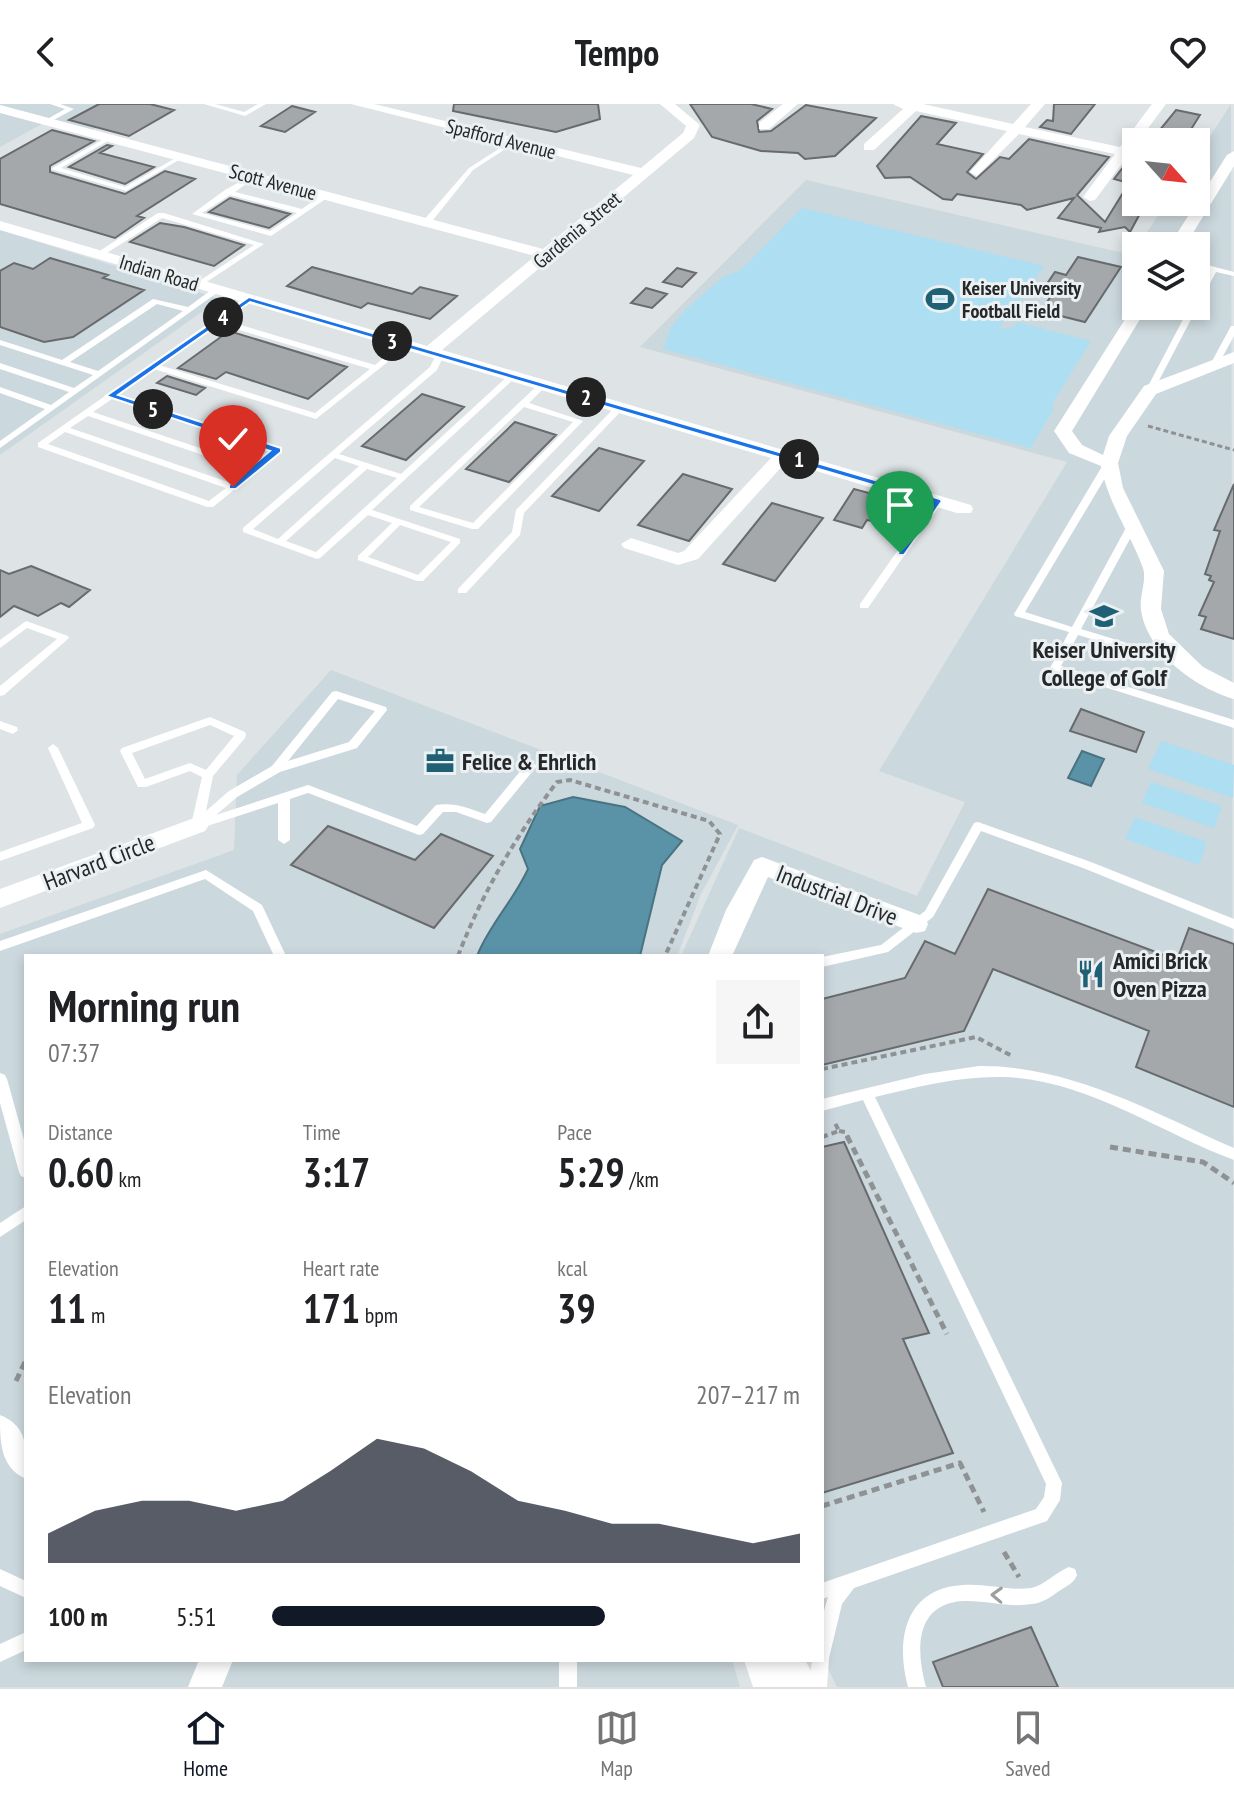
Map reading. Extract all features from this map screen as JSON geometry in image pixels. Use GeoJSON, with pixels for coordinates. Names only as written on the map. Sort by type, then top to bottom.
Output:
{"type":"FeatureCollection","features":[{"type":"Feature","properties":{"kind":"street","name":"Spafford Avenue"},"geometry":{"type":"LineString","coordinates":[[358,104],[644,173]]}},
{"type":"Feature","properties":{"kind":"street","name":"Gardenia Street"},"geometry":{"type":"LineString","coordinates":[[435,354],[693,130],[688,119],[667,104]]}},
{"type":"Feature","properties":{"kind":"street"},"geometry":{"type":"LineString","coordinates":[[764,126],[791,104]]}},
{"type":"Feature","properties":{"kind":"street"},"geometry":{"type":"LineString","coordinates":[[977,172],[1038,104]]}},
{"type":"Feature","properties":{"kind":"street"},"geometry":{"type":"LineString","coordinates":[[1142,128],[1159,104]]}},
{"type":"Feature","properties":{"kind":"street"},"geometry":{"type":"LineString","coordinates":[[869,147],[910,105],[1122,152]]}},
{"type":"Feature","properties":{"kind":"street","name":"Scott Avenue"},"geometry":{"type":"LineString","coordinates":[[1,110],[547,255]]}},
{"type":"Feature","properties":{"kind":"street"},"geometry":{"type":"LineString","coordinates":[[1090,197],[1122,155]]}},
{"type":"Feature","properties":{"kind":"street"},"geometry":{"type":"LineString","coordinates":[[1186,232],[1234,155]]}},
{"type":"Feature","properties":{"kind":"street","name":"Indian Road"},"geometry":{"type":"LineString","coordinates":[[0,225],[964,509]]}},
{"type":"Feature","properties":{"kind":"street"},"geometry":{"type":"LineString","coordinates":[[1109,463],[1084,455],[1068,444],[1063,431],[1131,320]]}},
{"type":"Feature","properties":{"kind":"street"},"geometry":{"type":"LineString","coordinates":[[1225,360],[1150,390],[1115,443],[1109,463],[1114,488],[1154,571],[1151,609],[1156,627],[1167,646],[1185,664],[1234,692]]}},
{"type":"Feature","properties":{"kind":"street"},"geometry":{"type":"LineString","coordinates":[[631,544],[678,559],[691,555],[744,495],[755,489],[783,454]]}},
{"type":"Feature","properties":{"kind":"street","name":"Harvard Circle"},"geometry":{"type":"LineString","coordinates":[[0,899],[197,825]]}},
{"type":"Feature","properties":{"kind":"street","name":"Industrial Drive"},"geometry":{"type":"LineString","coordinates":[[721,954],[738,910],[762,866],[916,924]]}},
{"type":"Feature","properties":{"kind":"street"},"geometry":{"type":"LineString","coordinates":[[0,1430],[24,1460]]}},
{"type":"Feature","properties":{"kind":"street"},"geometry":{"type":"LineString","coordinates":[[205,1687],[215,1662]]}},
{"type":"Feature","properties":{"kind":"street"},"geometry":{"type":"LineString","coordinates":[[762,1662],[770,1687]]}},
{"type":"Feature","properties":{"kind":"street"},"geometry":{"type":"LineString","coordinates":[[786,1662],[803,1687]]}},
{"type":"Feature","properties":{"kind":"lane"},"geometry":{"type":"LineString","coordinates":[[53,104],[71,109]]}},
{"type":"Feature","properties":{"kind":"lane"},"geometry":{"type":"LineString","coordinates":[[46,122],[80,104]]}},
{"type":"Feature","properties":{"kind":"lane"},"geometry":{"type":"LineString","coordinates":[[207,104],[245,114],[263,104]]}},
{"type":"Feature","properties":{"kind":"lane"},"geometry":{"type":"LineString","coordinates":[[109,138],[55,169],[126,189],[181,157]]}},
{"type":"Feature","properties":{"kind":"lane"},"geometry":{"type":"LineString","coordinates":[[426,223],[471,169],[513,142]]}},
{"type":"Feature","properties":{"kind":"lane"},"geometry":{"type":"LineString","coordinates":[[252,177],[196,214],[271,234],[326,196]]}},
{"type":"Feature","properties":{"kind":"lane"},"geometry":{"type":"LineString","coordinates":[[228,192],[303,212]]}},
{"type":"Feature","properties":{"kind":"lane"},"geometry":{"type":"LineString","coordinates":[[99,254],[161,215],[260,244],[199,285]]}},
{"type":"Feature","properties":{"kind":"lane"},"geometry":{"type":"LineString","coordinates":[[1210,268],[1234,274]]}},
{"type":"Feature","properties":{"kind":"lane"},"geometry":{"type":"LineString","coordinates":[[1210,276],[1214,269]]}},
{"type":"Feature","properties":{"kind":"lane"},"geometry":{"type":"LineString","coordinates":[[0,445],[217,290]]}},
{"type":"Feature","properties":{"kind":"lane"},"geometry":{"type":"LineString","coordinates":[[111,396],[277,450],[210,505],[41,445],[249,299]]}},
{"type":"Feature","properties":{"kind":"lane"},"geometry":{"type":"LineString","coordinates":[[63,363],[156,301],[189,310]]}},
{"type":"Feature","properties":{"kind":"lane"},"geometry":{"type":"LineString","coordinates":[[1150,390],[1187,320]]}},
{"type":"Feature","properties":{"kind":"lane"},"geometry":{"type":"LineString","coordinates":[[218,321],[376,368]]}},
{"type":"Feature","properties":{"kind":"lane"},"geometry":{"type":"LineString","coordinates":[[1225,360],[1234,328]]}},
{"type":"Feature","properties":{"kind":"lane"},"geometry":{"type":"LineString","coordinates":[[0,342],[98,374]]}},
{"type":"Feature","properties":{"kind":"lane"},"geometry":{"type":"LineString","coordinates":[[153,366],[316,416],[405,345]]}},
{"type":"Feature","properties":{"kind":"lane"},"geometry":{"type":"LineString","coordinates":[[435,354],[434,368],[246,530],[317,556],[513,376]]}},
{"type":"Feature","properties":{"kind":"lane"},"geometry":{"type":"LineString","coordinates":[[0,366],[74,391]]}},
{"type":"Feature","properties":{"kind":"lane"},"geometry":{"type":"LineString","coordinates":[[522,404],[579,421],[475,527],[413,508],[522,404],[543,385]]}},
{"type":"Feature","properties":{"kind":"lane"},"geometry":{"type":"LineString","coordinates":[[0,390],[51,408]]}},
{"type":"Feature","properties":{"kind":"lane"},"geometry":{"type":"LineString","coordinates":[[462,591],[517,533],[519,512],[620,407]]}},
{"type":"Feature","properties":{"kind":"lane"},"geometry":{"type":"LineString","coordinates":[[87,413],[254,469]]}},
{"type":"Feature","properties":{"kind":"lane"},"geometry":{"type":"LineString","coordinates":[[64,429],[233,487]]}},
{"type":"Feature","properties":{"kind":"lane"},"geometry":{"type":"LineString","coordinates":[[333,455],[403,477]]}},
{"type":"Feature","properties":{"kind":"lane"},"geometry":{"type":"LineString","coordinates":[[1109,463],[1019,614],[1185,664]]}},
{"type":"Feature","properties":{"kind":"lane"},"geometry":{"type":"LineString","coordinates":[[280,542],[366,465]]}},
{"type":"Feature","properties":{"kind":"lane"},"geometry":{"type":"LineString","coordinates":[[864,606],[937,501]]}},
{"type":"Feature","properties":{"kind":"lane"},"geometry":{"type":"LineString","coordinates":[[366,511],[457,541],[420,579],[361,558],[398,522]]}},
{"type":"Feature","properties":{"kind":"lane"},"geometry":{"type":"LineString","coordinates":[[1132,526],[1055,668],[1234,724]]}},
{"type":"Feature","properties":{"kind":"lane"},"geometry":{"type":"LineString","coordinates":[[0,645],[26,624],[64,638],[0,692]]}},
{"type":"Feature","properties":{"kind":"lane"},"geometry":{"type":"LineString","coordinates":[[197,825],[233,794],[276,769],[353,745],[382,710],[336,695],[276,769]]}},
{"type":"Feature","properties":{"kind":"lane"},"geometry":{"type":"LineString","coordinates":[[197,825],[208,775],[241,735],[210,721],[126,751],[142,784],[190,767],[208,775]]}},
{"type":"Feature","properties":{"kind":"lane"},"geometry":{"type":"LineString","coordinates":[[0,725],[13,730]]}},
{"type":"Feature","properties":{"kind":"lane"},"geometry":{"type":"LineString","coordinates":[[0,857],[89,825],[53,748]]}},
{"type":"Feature","properties":{"kind":"lane"},"geometry":{"type":"LineString","coordinates":[[197,825],[308,789],[419,831],[440,808],[457,808],[487,819],[531,766]]}},
{"type":"Feature","properties":{"kind":"lane"},"geometry":{"type":"LineString","coordinates":[[284,797],[284,840]]}},
{"type":"Feature","properties":{"kind":"lane"},"geometry":{"type":"LineString","coordinates":[[824,962],[884,949],[929,914],[978,826],[1087,865],[1234,924]]}},
{"type":"Feature","properties":{"kind":"lane"},"geometry":{"type":"LineString","coordinates":[[0,946],[206,874],[258,908],[279,954]]}},
{"type":"Feature","properties":{"kind":"lane"},"geometry":{"type":"LineString","coordinates":[[824,1105],[975,1072],[1026,1073],[1073,1087],[1234,1154]]}},
{"type":"Feature","properties":{"kind":"lane"},"geometry":{"type":"LineString","coordinates":[[0,1079],[24,1165]]}},
{"type":"Feature","properties":{"kind":"lane"},"geometry":{"type":"LineString","coordinates":[[824,1590],[1041,1515],[1052,1500],[1054,1483],[867,1095]]}},
{"type":"Feature","properties":{"kind":"lane"},"geometry":{"type":"LineString","coordinates":[[0,1231],[24,1213]]}},
{"type":"Feature","properties":{"kind":"lane"},"geometry":{"type":"LineString","coordinates":[[917,1687],[910,1667],[909,1645],[914,1625],[925,1608],[941,1597],[960,1593],[1035,1596],[1069,1575]]}},
{"type":"Feature","properties":{"kind":"lane"},"geometry":{"type":"LineString","coordinates":[[0,1577],[24,1589]]}},
{"type":"Feature","properties":{"kind":"lane"},"geometry":{"type":"LineString","coordinates":[[824,1645],[835,1600],[849,1583]]}},
{"type":"Feature","properties":{"kind":"lane"},"geometry":{"type":"LineString","coordinates":[[0,1653],[24,1642]]}},
{"type":"Feature","properties":{"kind":"lane"},"geometry":{"type":"LineString","coordinates":[[568,1662],[568,1687]]}},
{"type":"Feature","properties":{"kind":"lane"},"geometry":{"type":"LineString","coordinates":[[818,1687],[821,1662]]}},
{"type":"Feature","properties":{"kind":"path"},"geometry":{"type":"LineString","coordinates":[[1129,421],[1234,450]]}},
{"type":"Feature","properties":{"kind":"path"},"geometry":{"type":"LineString","coordinates":[[459,954],[481,895],[529,816],[557,782],[570,780],[709,821],[720,834],[666,954]]}},
{"type":"Feature","properties":{"kind":"path"},"geometry":{"type":"LineString","coordinates":[[824,1069],[976,1037],[1012,1056],[1027,1058]]}},
{"type":"Feature","properties":{"kind":"path"},"geometry":{"type":"LineString","coordinates":[[834,1121],[839,1131]]}},
{"type":"Feature","properties":{"kind":"path"},"geometry":{"type":"LineString","coordinates":[[824,1136],[845,1132],[947,1334]]}},
{"type":"Feature","properties":{"kind":"path"},"geometry":{"type":"LineString","coordinates":[[1110,1147],[1203,1162],[1234,1183]]}},
{"type":"Feature","properties":{"kind":"path"},"geometry":{"type":"LineString","coordinates":[[16,1381],[24,1364]]}},
{"type":"Feature","properties":{"kind":"path"},"geometry":{"type":"LineString","coordinates":[[824,1505],[960,1463],[984,1512]]}},
{"type":"Feature","properties":{"kind":"path"},"geometry":{"type":"LineString","coordinates":[[1004,1552],[1024,1585]]}},
{"type":"Feature","properties":{"kind":"shaded area"},"geometry":{"type":"Polygon","coordinates":[[[0,104],[138,104],[83,135],[42,124],[0,147],[0,104]]]}},
{"type":"Feature","properties":{"kind":"shaded area"},"geometry":{"type":"Polygon","coordinates":[[[1231,104],[1234,1687],[837,1687],[824,1660],[824,954],[682,954],[739,828],[917,896],[965,802],[879,771],[1067,462],[640,347],[806,180],[1122,253],[1122,320],[1210,320],[1210,232],[1147,232],[1158,216],[1210,216],[1210,136],[1231,104]]]}},
{"type":"Feature","properties":{"kind":"shaded area"},"geometry":{"type":"Polygon","coordinates":[[[802,208],[1044,266],[998,329],[1013,327],[1017,322],[1091,341],[1053,402],[1053,410],[1031,448],[663,349],[670,329],[685,310],[723,277],[741,270],[802,208]]]}},
{"type":"Feature","properties":{"kind":"shaded area"},"geometry":{"type":"Polygon","coordinates":[[[0,230],[220,299],[0,455],[0,230]]]}},
{"type":"Feature","properties":{"kind":"shaded area"},"geometry":{"type":"Polygon","coordinates":[[[331,670],[738,825],[701,894],[678,954],[24,954],[24,1662],[733,1662],[740,1687],[0,1687],[0,934],[234,850],[237,775],[331,670]]]}},
{"type":"Feature","properties":{"kind":"shaded area"},"geometry":{"type":"Polygon","coordinates":[[[1161,741],[1234,765],[1233,798],[1148,769],[1161,741]]]}},
{"type":"Feature","properties":{"kind":"shaded area"},"geometry":{"type":"Polygon","coordinates":[[[1082,751],[1104,759],[1091,786],[1068,778],[1082,751]]]}},
{"type":"Feature","properties":{"kind":"shaded area"},"geometry":{"type":"Polygon","coordinates":[[[1151,782],[1222,806],[1214,828],[1142,803],[1151,782]]]}},
{"type":"Feature","properties":{"kind":"shaded area"},"geometry":{"type":"Polygon","coordinates":[[[573,797],[625,807],[682,841],[662,865],[640,954],[478,954],[528,869],[520,849],[540,806],[573,797]]]}},
{"type":"Feature","properties":{"kind":"shaded area"},"geometry":{"type":"Polygon","coordinates":[[[1135,817],[1207,842],[1199,865],[1125,839],[1135,817]]]}},
{"type":"Feature","properties":{"kind":"building"},"geometry":{"type":"Polygon","coordinates":[[[99,104],[150,104],[174,110],[129,136],[69,120],[99,104]]]}},
{"type":"Feature","properties":{"kind":"building"},"geometry":{"type":"Polygon","coordinates":[[[454,104],[598,104],[600,119],[556,132],[453,111],[454,104]]]}},
{"type":"Feature","properties":{"kind":"building"},"geometry":{"type":"Polygon","coordinates":[[[690,104],[751,104],[772,109],[757,121],[759,132],[771,131],[806,105],[876,118],[835,156],[805,159],[798,153],[761,151],[712,137],[690,104]]]}},
{"type":"Feature","properties":{"kind":"building"},"geometry":{"type":"Polygon","coordinates":[[[1054,104],[1095,104],[1071,134],[1040,127],[1047,120],[1053,121],[1054,104]]]}},
{"type":"Feature","properties":{"kind":"building"},"geometry":{"type":"Polygon","coordinates":[[[292,106],[315,112],[285,132],[261,126],[292,106]]]}},
{"type":"Feature","properties":{"kind":"building"},"geometry":{"type":"Polygon","coordinates":[[[1176,110],[1200,115],[1192,128],[1161,128],[1176,110]]]}},
{"type":"Feature","properties":{"kind":"building"},"geometry":{"type":"Polygon","coordinates":[[[921,116],[956,123],[937,144],[983,154],[967,172],[976,179],[1000,157],[1009,159],[1029,139],[1109,157],[1077,195],[1105,222],[1122,194],[1122,216],[1139,216],[1130,232],[1125,227],[1099,232],[1101,228],[1058,218],[1074,198],[1027,210],[1021,205],[957,194],[952,200],[943,199],[910,177],[885,178],[877,166],[921,116]]]}},
{"type":"Feature","properties":{"kind":"building"},"geometry":{"type":"Polygon","coordinates":[[[52,130],[94,141],[50,166],[50,172],[125,194],[165,171],[195,179],[137,216],[144,218],[115,238],[0,204],[0,159],[52,130]]]}},
{"type":"Feature","properties":{"kind":"building"},"geometry":{"type":"Polygon","coordinates":[[[107,145],[112,146],[100,153],[154,167],[125,184],[69,167],[107,145]]]}},
{"type":"Feature","properties":{"kind":"building"},"geometry":{"type":"Polygon","coordinates":[[[1122,169],[1122,181],[1114,179],[1122,169]]]}},
{"type":"Feature","properties":{"kind":"building"},"geometry":{"type":"Polygon","coordinates":[[[230,198],[290,214],[269,228],[209,212],[230,198]]]}},
{"type":"Feature","properties":{"kind":"building"},"geometry":{"type":"Polygon","coordinates":[[[160,223],[244,245],[214,266],[130,242],[160,223]]]}},
{"type":"Feature","properties":{"kind":"building"},"geometry":{"type":"Polygon","coordinates":[[[1078,257],[1121,267],[1085,322],[1041,311],[1051,296],[1040,294],[1055,272],[1066,275],[1078,257]]]}},
{"type":"Feature","properties":{"kind":"building"},"geometry":{"type":"Polygon","coordinates":[[[50,258],[108,275],[103,278],[144,290],[73,337],[44,342],[0,327],[0,271],[14,263],[33,269],[50,258]]]}},
{"type":"Feature","properties":{"kind":"building"},"geometry":{"type":"Polygon","coordinates":[[[312,267],[412,294],[420,287],[457,296],[430,319],[368,303],[361,308],[287,286],[312,267]]]}},
{"type":"Feature","properties":{"kind":"building"},"geometry":{"type":"Polygon","coordinates":[[[677,268],[696,273],[682,287],[663,282],[677,268]]]}},
{"type":"Feature","properties":{"kind":"building"},"geometry":{"type":"Polygon","coordinates":[[[646,288],[667,294],[652,308],[631,303],[646,288]]]}},
{"type":"Feature","properties":{"kind":"building"},"geometry":{"type":"Polygon","coordinates":[[[229,331],[347,367],[308,399],[226,372],[216,379],[178,368],[229,331]]]}},
{"type":"Feature","properties":{"kind":"building"},"geometry":{"type":"Polygon","coordinates":[[[167,376],[205,388],[196,395],[157,383],[167,376]]]}},
{"type":"Feature","properties":{"kind":"building"},"geometry":{"type":"Polygon","coordinates":[[[422,394],[464,407],[406,460],[362,446],[422,394]]]}},
{"type":"Feature","properties":{"kind":"building"},"geometry":{"type":"Polygon","coordinates":[[[515,422],[556,435],[509,482],[466,469],[515,422]]]}},
{"type":"Feature","properties":{"kind":"building"},"geometry":{"type":"Polygon","coordinates":[[[599,448],[644,461],[599,511],[552,496],[599,448]]]}},
{"type":"Feature","properties":{"kind":"building"},"geometry":{"type":"Polygon","coordinates":[[[683,474],[732,489],[689,541],[638,525],[683,474]]]}},
{"type":"Feature","properties":{"kind":"building"},"geometry":{"type":"Polygon","coordinates":[[[1234,484],[1234,639],[1201,629],[1206,617],[1199,615],[1214,582],[1209,580],[1211,576],[1205,574],[1220,531],[1214,530],[1234,484]]]}},
{"type":"Feature","properties":{"kind":"building"},"geometry":{"type":"Polygon","coordinates":[[[854,489],[891,499],[877,522],[867,520],[862,528],[834,520],[854,489]]]}},
{"type":"Feature","properties":{"kind":"building"},"geometry":{"type":"Polygon","coordinates":[[[772,503],[823,518],[775,581],[723,564],[772,503]]]}},
{"type":"Feature","properties":{"kind":"building"},"geometry":{"type":"Polygon","coordinates":[[[31,566],[90,590],[69,607],[61,603],[38,616],[14,606],[0,617],[0,570],[9,574],[31,566]]]}},
{"type":"Feature","properties":{"kind":"building"},"geometry":{"type":"Polygon","coordinates":[[[1081,709],[1144,732],[1136,752],[1070,731],[1081,709]]]}},
{"type":"Feature","properties":{"kind":"building"},"geometry":{"type":"Polygon","coordinates":[[[328,826],[415,860],[441,834],[493,856],[434,928],[291,865],[328,826]]]}},
{"type":"Feature","properties":{"kind":"building"},"geometry":{"type":"Polygon","coordinates":[[[988,889],[1177,960],[1189,928],[1234,944],[1234,1107],[1136,1067],[1149,1031],[993,969],[964,1031],[824,1065],[824,998],[905,978],[925,941],[955,954],[988,889]]]}},
{"type":"Feature","properties":{"kind":"building"},"geometry":{"type":"Polygon","coordinates":[[[844,1142],[929,1333],[903,1339],[953,1453],[824,1492],[824,1147],[844,1142]]]}},
{"type":"Feature","properties":{"kind":"building"},"geometry":{"type":"Polygon","coordinates":[[[1031,1627],[1058,1687],[943,1687],[933,1662],[1031,1627]]]}},
{"type":"Feature","properties":{"kind":"place","name":"Keiser University Football Field"},"geometry":{"type":"Point","coordinates":[940,299]}},
{"type":"Feature","properties":{"kind":"place","name":"Keiser University College of Golf"},"geometry":{"type":"Point","coordinates":[1104,616]}},
{"type":"Feature","properties":{"kind":"place","name":"Felice & Ehrlich"},"geometry":{"type":"Point","coordinates":[440,761]}},
{"type":"Feature","properties":{"kind":"place","name":"Amici Brick Oven Pizza"},"geometry":{"type":"Point","coordinates":[1091,974]}},
{"type":"Feature","properties":{"kind":"route"},"geometry":{"type":"LineString","coordinates":[[233,487],[277,450],[111,396],[249,299],[937,501],[900,553]]}}]}
